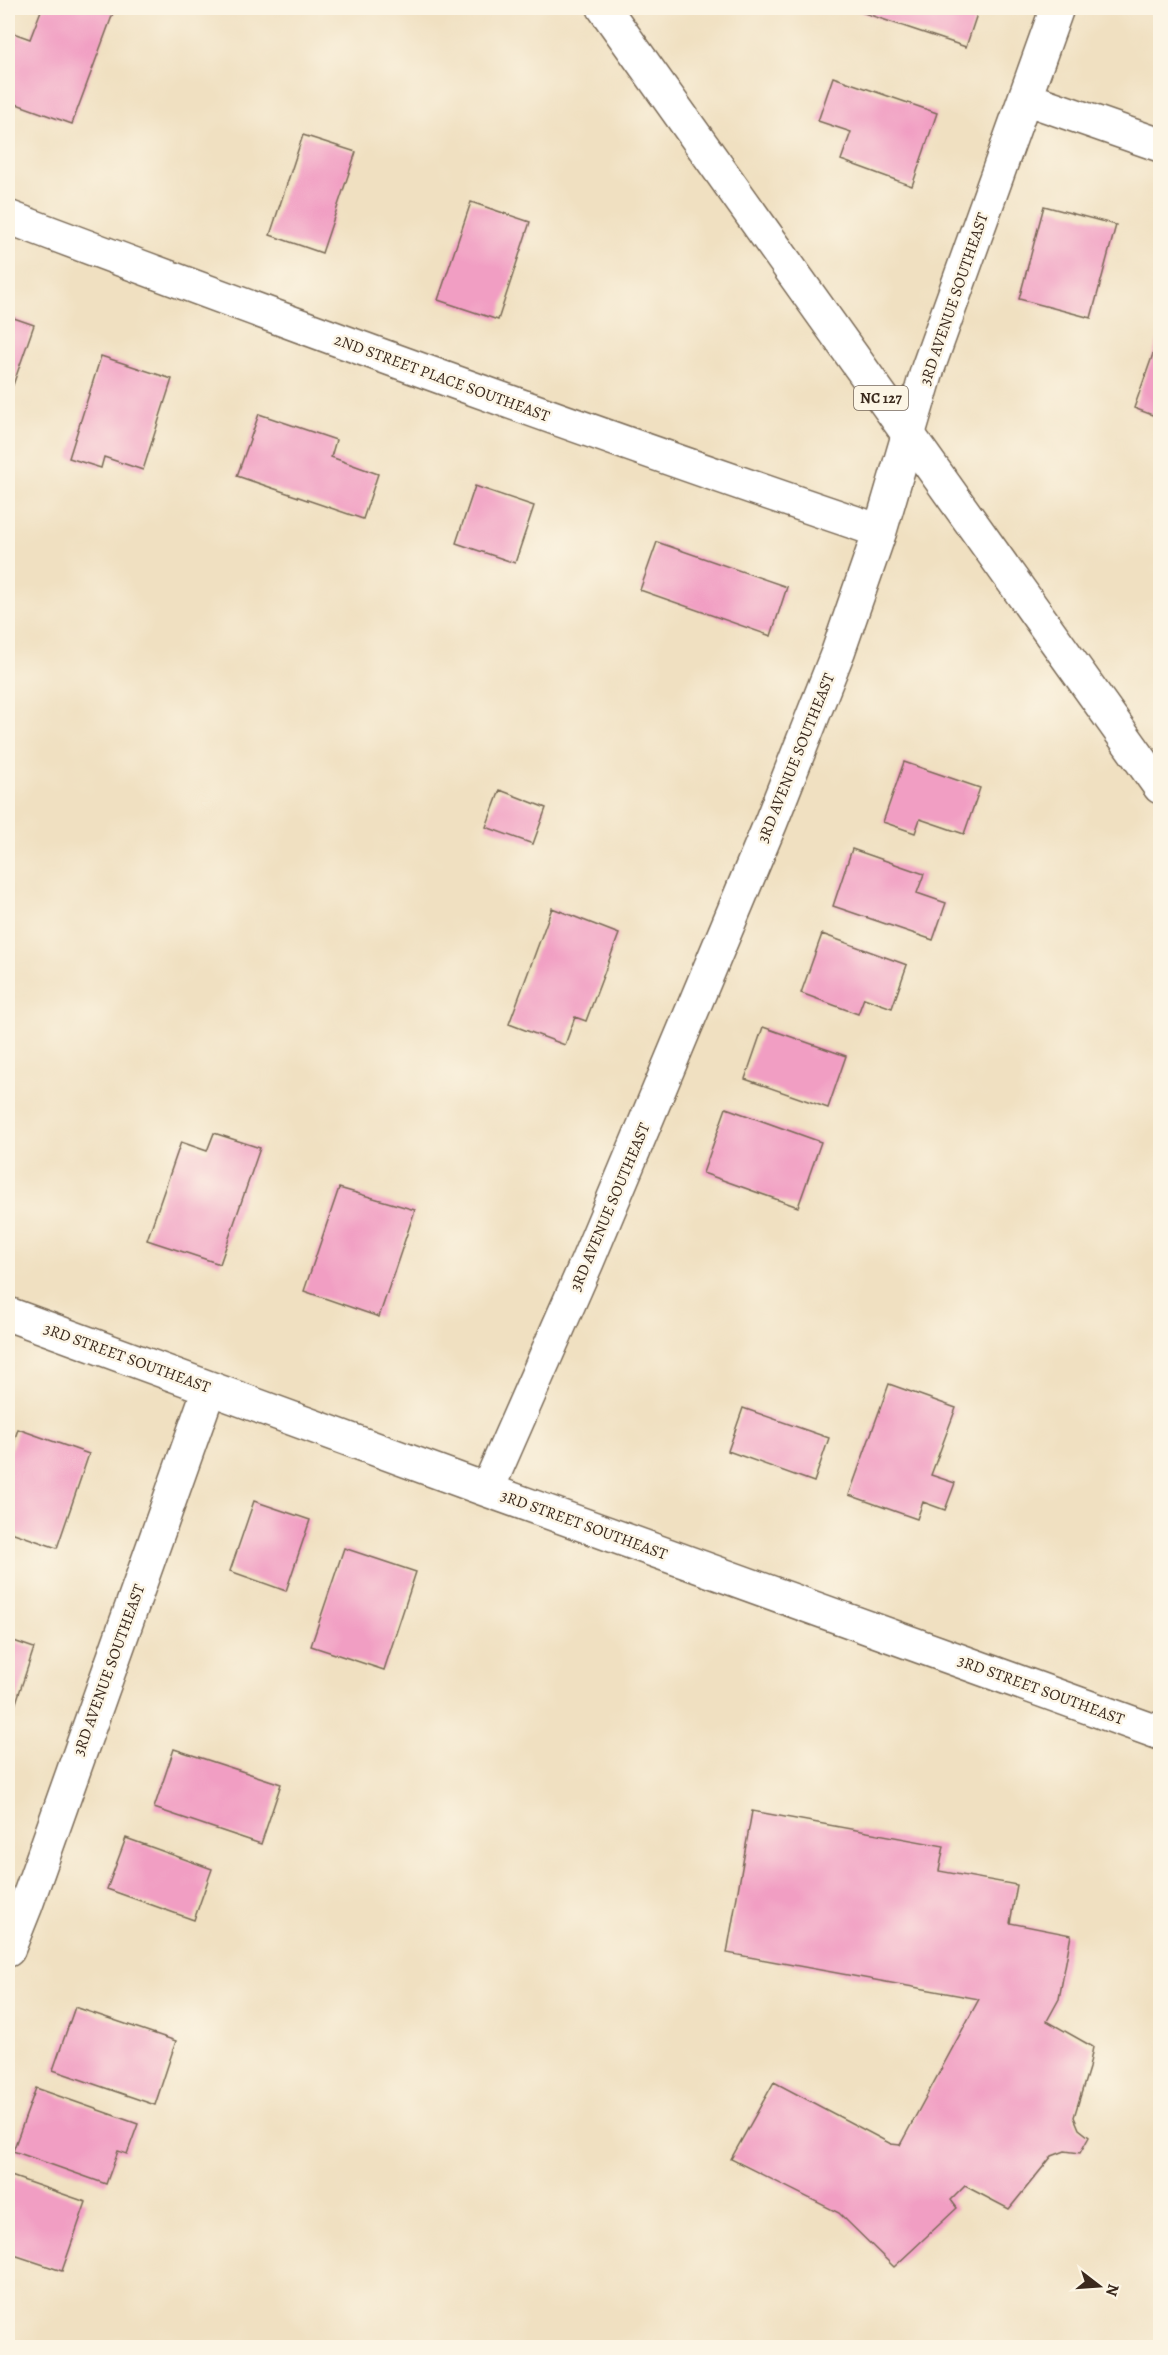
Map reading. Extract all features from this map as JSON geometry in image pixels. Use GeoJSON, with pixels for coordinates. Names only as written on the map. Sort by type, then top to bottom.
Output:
{"type":"FeatureCollection","features":[{"type":"Feature","properties":{"kind":"street","name":"NC 127"},"geometry":{"type":"LineString","coordinates":[[604,8],[1161,787]]}},
{"type":"Feature","properties":{"kind":"street","name":"3RD AVENUE SOUTHEAST"},"geometry":{"type":"LineString","coordinates":[[487,1490],[587,1262],[771,822],[838,652],[880,531],[928,368],[1057,8]]}},
{"type":"Feature","properties":{"kind":"street"},"geometry":{"type":"LineString","coordinates":[[1025,98],[1161,145]]}},
{"type":"Feature","properties":{"kind":"street","name":"2ND STREET PLACE SOUTHEAST"},"geometry":{"type":"LineString","coordinates":[[8,217],[371,353],[677,463],[880,531]]}},
{"type":"Feature","properties":{"kind":"street","name":"3RD STREET SOUTHEAST"},"geometry":{"type":"LineString","coordinates":[[8,1314],[209,1389],[1161,1733]]}},
{"type":"Feature","properties":{"kind":"street","name":"3RD AVENUE SOUTHEAST"},"geometry":{"type":"LineString","coordinates":[[8,1950],[30,1894],[209,1389]]}},
{"type":"Feature","properties":{"kind":"building"},"geometry":{"type":"Polygon","coordinates":[[[42,8],[115,8],[72,124],[8,101],[8,31],[30,39],[42,8]]]}},
{"type":"Feature","properties":{"kind":"building"},"geometry":{"type":"Polygon","coordinates":[[[849,8],[979,8],[966,47],[849,8]]]}},
{"type":"Feature","properties":{"kind":"building"},"geometry":{"type":"Polygon","coordinates":[[[833,77],[937,113],[912,186],[841,160],[851,132],[818,121],[833,77]]]}},
{"type":"Feature","properties":{"kind":"building"},"geometry":{"type":"Polygon","coordinates":[[[303,135],[356,152],[322,253],[270,235],[303,135]]]}},
{"type":"Feature","properties":{"kind":"building"},"geometry":{"type":"Polygon","coordinates":[[[471,202],[530,222],[498,320],[438,300],[471,202]]]}},
{"type":"Feature","properties":{"kind":"building"},"geometry":{"type":"Polygon","coordinates":[[[1044,206],[1116,225],[1091,318],[1019,299],[1044,206]]]}},
{"type":"Feature","properties":{"kind":"building"},"geometry":{"type":"Polygon","coordinates":[[[8,316],[34,325],[13,385],[8,383],[8,316]]]}},
{"type":"Feature","properties":{"kind":"building"},"geometry":{"type":"Polygon","coordinates":[[[1160,334],[1160,418],[1134,408],[1160,334]]]}},
{"type":"Feature","properties":{"kind":"building"},"geometry":{"type":"Polygon","coordinates":[[[101,356],[172,379],[143,470],[104,457],[101,468],[69,458],[101,356]]]}},
{"type":"Feature","properties":{"kind":"building"},"geometry":{"type":"Polygon","coordinates":[[[259,414],[336,440],[331,457],[378,474],[363,519],[237,476],[259,414]]]}},
{"type":"Feature","properties":{"kind":"building"},"geometry":{"type":"Polygon","coordinates":[[[475,486],[534,506],[515,563],[456,543],[475,486]]]}},
{"type":"Feature","properties":{"kind":"building"},"geometry":{"type":"Polygon","coordinates":[[[657,542],[787,587],[771,636],[640,590],[657,542]]]}},
{"type":"Feature","properties":{"kind":"building"},"geometry":{"type":"Polygon","coordinates":[[[904,762],[980,788],[964,834],[920,819],[915,833],[883,822],[904,762]]]}},
{"type":"Feature","properties":{"kind":"building"},"geometry":{"type":"Polygon","coordinates":[[[500,790],[546,808],[533,844],[486,827],[500,790]]]}},
{"type":"Feature","properties":{"kind":"building"},"geometry":{"type":"Polygon","coordinates":[[[852,849],[924,874],[917,893],[946,903],[933,940],[833,906],[852,849]]]}},
{"type":"Feature","properties":{"kind":"building"},"geometry":{"type":"Polygon","coordinates":[[[552,908],[619,934],[586,1021],[575,1017],[565,1045],[509,1024],[552,908]]]}},
{"type":"Feature","properties":{"kind":"building"},"geometry":{"type":"Polygon","coordinates":[[[822,934],[907,965],[892,1008],[864,998],[858,1014],[801,993],[822,934]]]}},
{"type":"Feature","properties":{"kind":"building"},"geometry":{"type":"Polygon","coordinates":[[[763,1027],[846,1056],[828,1108],[745,1079],[763,1027]]]}},
{"type":"Feature","properties":{"kind":"building"},"geometry":{"type":"Polygon","coordinates":[[[726,1108],[821,1142],[798,1207],[703,1173],[726,1108]]]}},
{"type":"Feature","properties":{"kind":"building"},"geometry":{"type":"Polygon","coordinates":[[[214,1133],[260,1148],[220,1264],[147,1240],[181,1142],[207,1151],[214,1133]]]}},
{"type":"Feature","properties":{"kind":"building"},"geometry":{"type":"Polygon","coordinates":[[[339,1188],[415,1210],[379,1317],[304,1291],[339,1188]]]}},
{"type":"Feature","properties":{"kind":"building"},"geometry":{"type":"Polygon","coordinates":[[[889,1384],[956,1408],[931,1475],[955,1483],[945,1510],[923,1502],[917,1519],[849,1495],[889,1384]]]}},
{"type":"Feature","properties":{"kind":"building"},"geometry":{"type":"Polygon","coordinates":[[[743,1408],[829,1438],[814,1482],[728,1451],[743,1408]]]}},
{"type":"Feature","properties":{"kind":"building"},"geometry":{"type":"Polygon","coordinates":[[[18,1429],[89,1454],[57,1548],[8,1531],[8,1459],[18,1429]]]}},
{"type":"Feature","properties":{"kind":"building"},"geometry":{"type":"Polygon","coordinates":[[[254,1501],[310,1520],[286,1591],[230,1571],[254,1501]]]}},
{"type":"Feature","properties":{"kind":"building"},"geometry":{"type":"Polygon","coordinates":[[[344,1548],[416,1572],[384,1670],[311,1646],[344,1548]]]}},
{"type":"Feature","properties":{"kind":"building"},"geometry":{"type":"Polygon","coordinates":[[[8,1639],[34,1648],[10,1721],[8,1720],[8,1639]]]}},
{"type":"Feature","properties":{"kind":"building"},"geometry":{"type":"Polygon","coordinates":[[[174,1749],[281,1784],[261,1844],[154,1808],[174,1749]]]}},
{"type":"Feature","properties":{"kind":"building"},"geometry":{"type":"Polygon","coordinates":[[[752,1811],[944,1846],[939,1871],[1017,1885],[1010,1923],[1071,1935],[1059,1999],[1047,2021],[1093,2047],[1074,2117],[1079,2129],[1089,2137],[1080,2153],[1065,2151],[1052,2156],[1009,2209],[965,2186],[951,2200],[957,2208],[894,2267],[839,2213],[731,2159],[774,2082],[891,2144],[900,2145],[979,1999],[727,1953],[752,1811]]]}},
{"type":"Feature","properties":{"kind":"building"},"geometry":{"type":"Polygon","coordinates":[[[126,1838],[212,1869],[194,1920],[107,1889],[126,1838]]]}},
{"type":"Feature","properties":{"kind":"building"},"geometry":{"type":"Polygon","coordinates":[[[75,2007],[176,2041],[155,2105],[53,2070],[75,2007]]]}},
{"type":"Feature","properties":{"kind":"building"},"geometry":{"type":"Polygon","coordinates":[[[36,2088],[138,2124],[127,2154],[118,2151],[106,2184],[13,2151],[36,2088]]]}},
{"type":"Feature","properties":{"kind":"building"},"geometry":{"type":"Polygon","coordinates":[[[8,2175],[86,2202],[62,2271],[8,2253],[8,2175]]]}}]}
